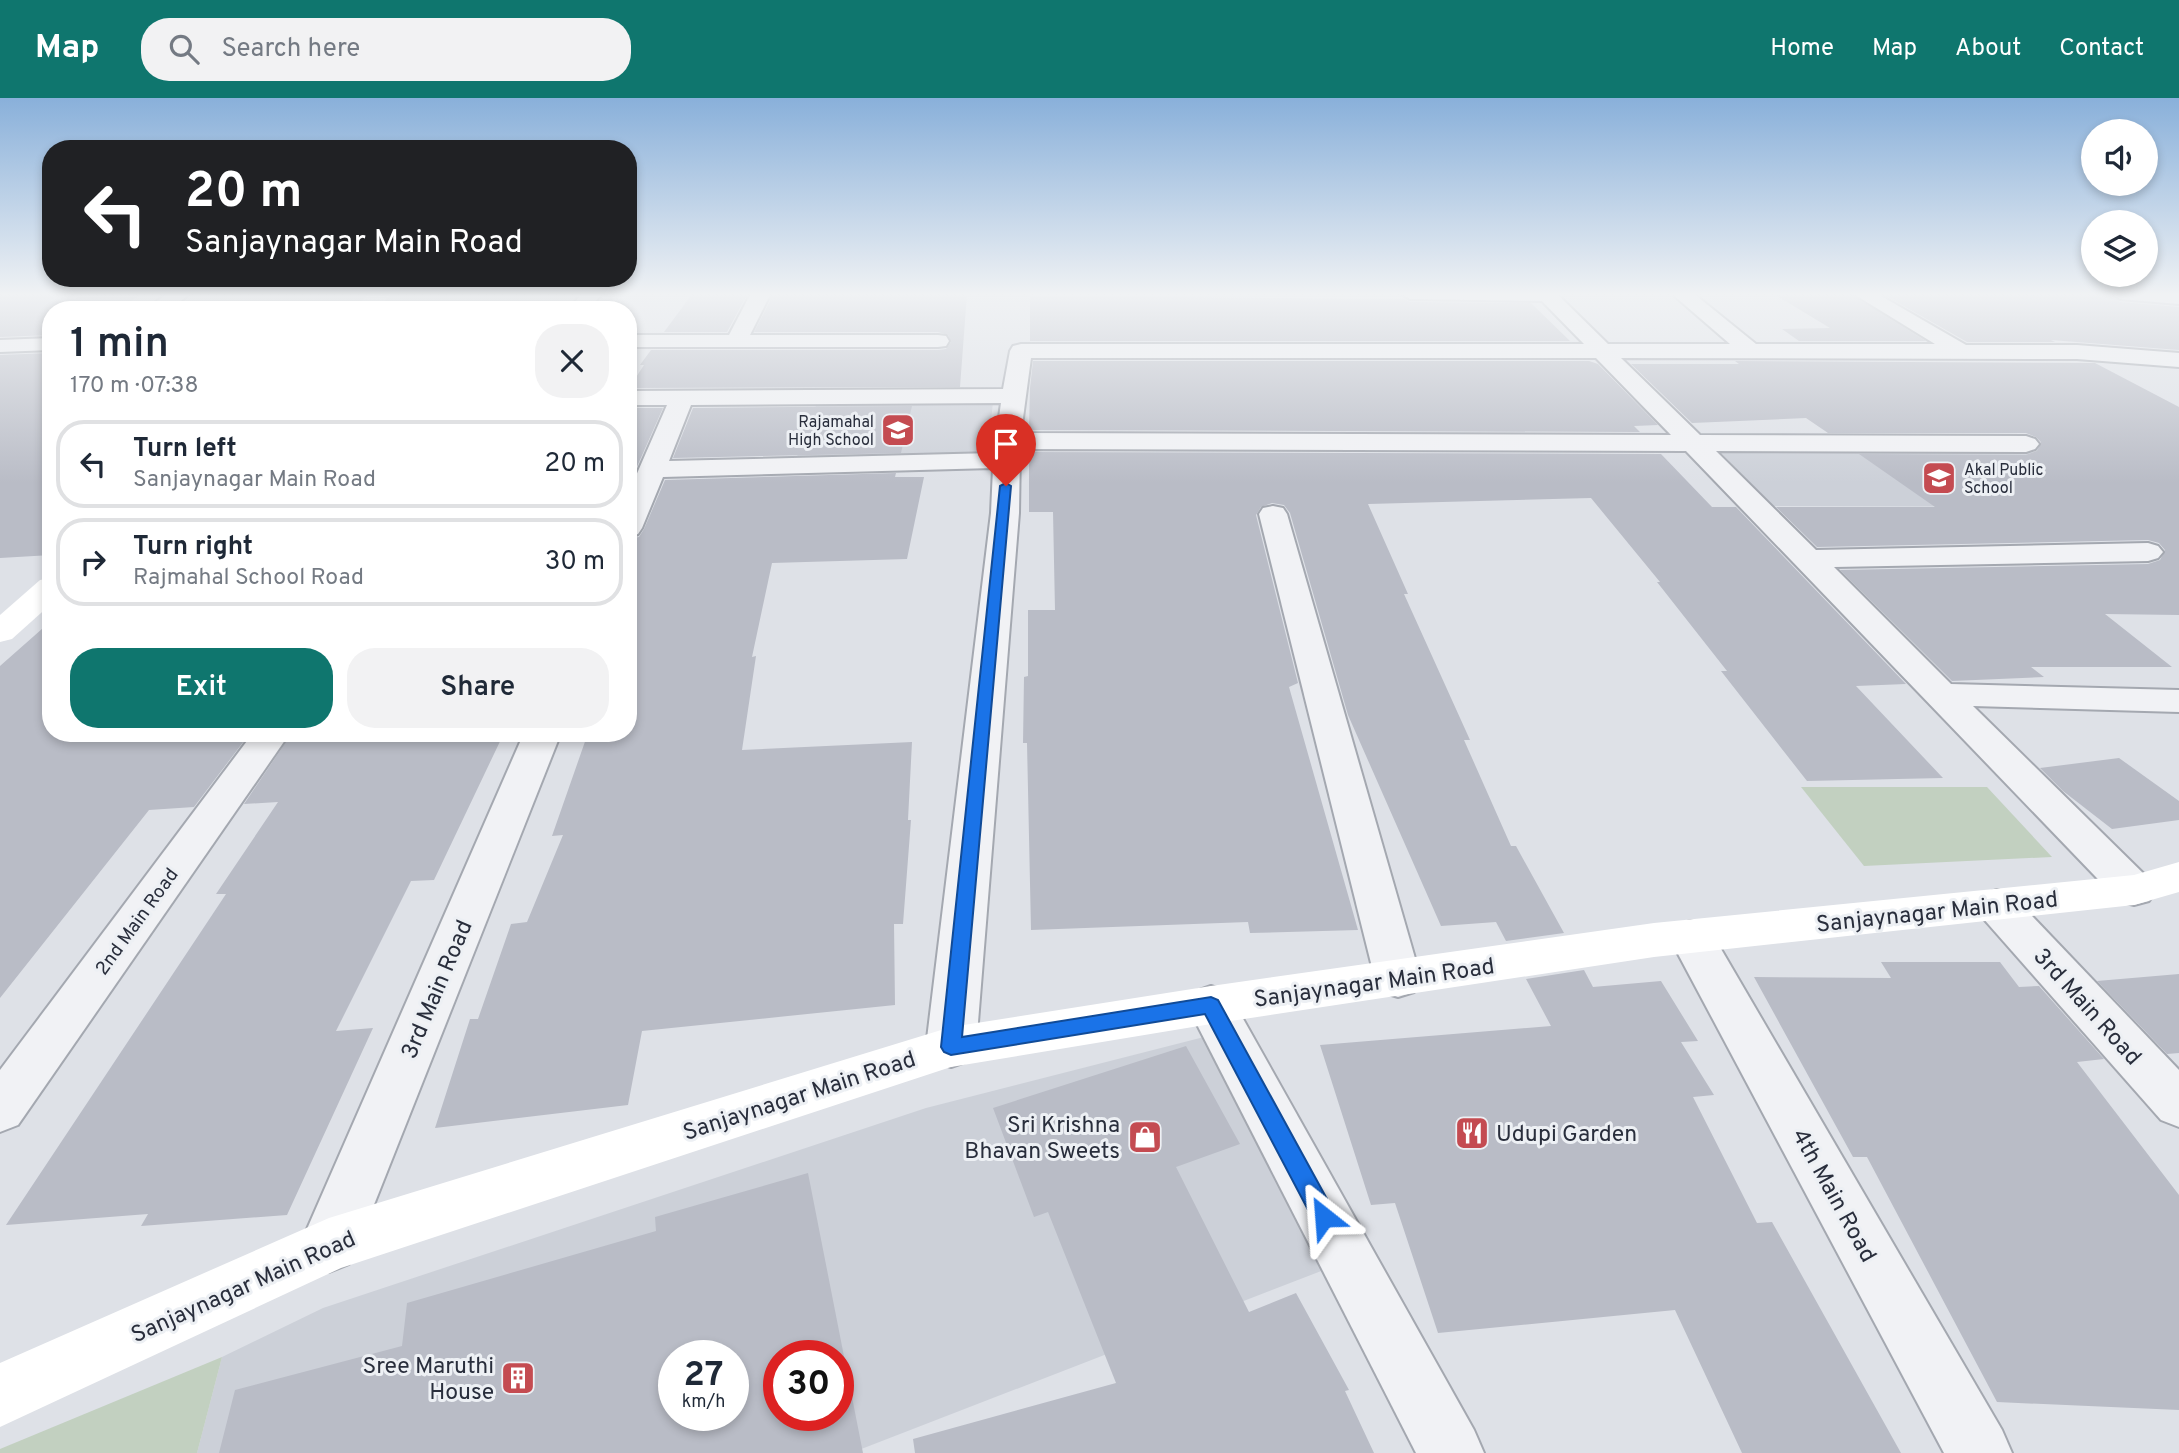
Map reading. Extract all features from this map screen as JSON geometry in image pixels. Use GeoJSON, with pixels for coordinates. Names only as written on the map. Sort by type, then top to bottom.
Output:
{"type":"FeatureCollection","features":[{"type":"Feature","properties":{"kind":"street"},"geometry":{"type":"LineString","coordinates":[[951,1047],[1005,513],[1012,396],[1020,356]]}},
{"type":"Feature","properties":{"kind":"street"},"geometry":{"type":"LineString","coordinates":[[1607,356],[1941,694],[2157,883]]}},
{"type":"Feature","properties":{"kind":"street"},"geometry":{"type":"LineString","coordinates":[[2131,356],[2179,360]]}},
{"type":"Feature","properties":{"kind":"street"},"geometry":{"type":"LineString","coordinates":[[637,398],[1012,396]]}},
{"type":"Feature","properties":{"kind":"street"},"geometry":{"type":"LineString","coordinates":[[637,507],[682,398]]}},
{"type":"Feature","properties":{"kind":"street"},"geometry":{"type":"LineString","coordinates":[[653,469],[1007,450],[2026,444]]}},
{"type":"Feature","properties":{"kind":"street"},"geometry":{"type":"LineString","coordinates":[[1273,514],[1398,979]]}},
{"type":"Feature","properties":{"kind":"street"},"geometry":{"type":"LineString","coordinates":[[1807,559],[2148,552]]}},
{"type":"Feature","properties":{"kind":"street"},"geometry":{"type":"LineString","coordinates":[[0,632],[42,595]]}},
{"type":"Feature","properties":{"kind":"street"},"geometry":{"type":"LineString","coordinates":[[1941,694],[2179,701]]}},
{"type":"Feature","properties":{"kind":"street","name":"2nd Main Road"},"geometry":{"type":"LineString","coordinates":[[0,1110],[266,742]]}},
{"type":"Feature","properties":{"kind":"street","name":"3rd Main Road"},"geometry":{"type":"LineString","coordinates":[[329,1245],[539,742]]}},
{"type":"Feature","properties":{"kind":"street","name":"Sanjaynagar Main Road"},"geometry":{"type":"LineString","coordinates":[[0,1395],[329,1245],[951,1047],[1211,1005],[1654,940],[1997,906],[2157,883]]}},
{"type":"Feature","properties":{"kind":"street","name":"3rd Main Road"},"geometry":{"type":"LineString","coordinates":[[1997,906],[2179,1105]]}},
{"type":"Feature","properties":{"kind":"street","name":"4th Main Road"},"geometry":{"type":"LineString","coordinates":[[1691,937],[1979,1453]]}},
{"type":"Feature","properties":{"kind":"street"},"geometry":{"type":"LineString","coordinates":[[1211,1005],[1451,1453]]}},
{"type":"Feature","properties":{"kind":"shaded area","name":"Rajamahal High School"},"geometry":{"type":"Polygon","coordinates":[[[993,402],[987,457],[796,459],[817,403],[993,402]]]}},
{"type":"Feature","properties":{"kind":"shaded area","name":"Akal Public School"},"geometry":{"type":"Polygon","coordinates":[[[1717,449],[2100,449],[2167,507],[1774,506],[1717,449]]]}},
{"type":"Feature","properties":{"kind":"shaded area"},"geometry":{"type":"Polygon","coordinates":[[[1204,1037],[1329,1268],[851,1453],[197,1453],[222,1357],[323,1308],[926,1108],[1204,1037]]]}},
{"type":"Feature","properties":{"kind":"green space"},"geometry":{"type":"Polygon","coordinates":[[[1801,787],[1987,787],[2052,857],[1864,866],[1801,787]]]}},
{"type":"Feature","properties":{"kind":"green space"},"geometry":{"type":"Polygon","coordinates":[[[222,1357],[197,1453],[0,1453],[0,1449],[222,1357]]]}},
{"type":"Feature","properties":{"kind":"building"},"geometry":{"type":"Polygon","coordinates":[[[0,356],[42,356],[42,556],[0,558],[0,356]]]}},
{"type":"Feature","properties":{"kind":"building"},"geometry":{"type":"Polygon","coordinates":[[[646,356],[962,356],[960,387],[637,388],[637,376],[644,365],[640,365],[646,356]]]}},
{"type":"Feature","properties":{"kind":"building"},"geometry":{"type":"Polygon","coordinates":[[[1033,361],[1589,361],[1598,364],[1658,425],[1634,426],[1640,432],[1029,430],[1033,361]]]}},
{"type":"Feature","properties":{"kind":"building"},"geometry":{"type":"Polygon","coordinates":[[[1735,361],[2095,363],[2179,407],[2179,615],[2105,614],[2172,667],[2031,667],[2044,677],[1952,681],[1840,570],[2148,564],[2160,560],[2165,550],[2159,543],[2148,540],[1817,547],[1776,507],[1935,507],[1859,454],[2026,455],[2037,451],[2041,442],[2026,433],[1828,433],[1806,418],[1692,423],[1631,364],[1739,364],[1735,361]]]}},
{"type":"Feature","properties":{"kind":"building"},"geometry":{"type":"Polygon","coordinates":[[[912,406],[901,453],[673,458],[693,408],[912,406]]]}},
{"type":"Feature","properties":{"kind":"building"},"geometry":{"type":"Polygon","coordinates":[[[637,408],[663,408],[637,467],[637,408]]]}},
{"type":"Feature","properties":{"kind":"building"},"geometry":{"type":"Polygon","coordinates":[[[1029,452],[1661,454],[1712,507],[1736,507],[1906,684],[1856,686],[1943,778],[1807,781],[1721,671],[1727,671],[1657,582],[1660,582],[1591,498],[1368,504],[1408,594],[1404,594],[1470,740],[1464,740],[1511,846],[1516,846],[1564,933],[1506,941],[1496,922],[1441,926],[1348,715],[1290,513],[1284,505],[1272,503],[1261,507],[1256,515],[1298,683],[1289,687],[1358,930],[1250,933],[1248,922],[1031,930],[1027,743],[1023,743],[1024,677],[1028,676],[1028,610],[1055,610],[1053,512],[1029,512],[1029,452]]]}},
{"type":"Feature","properties":{"kind":"building"},"geometry":{"type":"Polygon","coordinates":[[[896,473],[895,477],[924,477],[907,559],[772,563],[752,657],[756,656],[742,750],[912,742],[908,820],[911,820],[903,924],[894,924],[895,1005],[642,1031],[628,1105],[435,1128],[470,1019],[478,1019],[511,924],[527,922],[563,835],[552,836],[585,742],[637,742],[637,537],[644,529],[665,480],[896,473]]]}},
{"type":"Feature","properties":{"kind":"building"},"geometry":{"type":"Polygon","coordinates":[[[42,629],[42,742],[243,742],[194,807],[149,810],[0,998],[0,666],[42,629]]]}},
{"type":"Feature","properties":{"kind":"building"},"geometry":{"type":"Polygon","coordinates":[[[286,742],[500,742],[434,880],[411,881],[336,1031],[373,1028],[287,1215],[141,1226],[148,1214],[6,1225],[226,894],[216,894],[278,802],[244,804],[286,742]]]}},
{"type":"Feature","properties":{"kind":"building"},"geometry":{"type":"Polygon","coordinates":[[[2119,758],[2179,801],[2179,820],[2112,829],[2063,791],[2040,768],[2119,758]]]}},
{"type":"Feature","properties":{"kind":"building"},"geometry":{"type":"Polygon","coordinates":[[[1881,962],[2000,962],[2019,987],[2039,986],[2104,1059],[2077,1062],[2179,1195],[2179,1410],[1997,1402],[1867,1157],[1853,1157],[1754,977],[1891,978],[1881,962]]]}},
{"type":"Feature","properties":{"kind":"building"},"geometry":{"type":"Polygon","coordinates":[[[1584,970],[1593,987],[1661,981],[1698,1041],[1681,1042],[1714,1095],[1693,1097],[1757,1223],[1772,1222],[1901,1453],[1742,1453],[1675,1310],[1438,1333],[1395,1203],[1371,1205],[1320,1045],[1551,1026],[1526,979],[1584,970]]]}},
{"type":"Feature","properties":{"kind":"building"},"geometry":{"type":"Polygon","coordinates":[[[2179,974],[2179,1053],[2167,1054],[2097,981],[2179,974]]]}},
{"type":"Feature","properties":{"kind":"building"},"geometry":{"type":"Polygon","coordinates":[[[1186,1046],[1240,1144],[1176,1167],[1249,1312],[1296,1293],[1349,1390],[1345,1391],[1374,1453],[915,1453],[913,1439],[1116,1383],[1048,1212],[1034,1217],[993,1108],[1186,1046]]]}},
{"type":"Feature","properties":{"kind":"building"},"geometry":{"type":"Polygon","coordinates":[[[808,1173],[841,1340],[763,1340],[763,1431],[854,1431],[854,1407],[863,1453],[219,1453],[235,1390],[402,1346],[407,1303],[656,1231],[655,1217],[808,1173]]]}},
{"type":"Feature","properties":{"kind":"place","name":"Rajamahal High School"},"geometry":{"type":"Point","coordinates":[898,430]}},
{"type":"Feature","properties":{"kind":"place","name":"Akal Public School"},"geometry":{"type":"Point","coordinates":[1939,478]}},
{"type":"Feature","properties":{"kind":"place","name":"Udupi Garden"},"geometry":{"type":"Point","coordinates":[1472,1133]}},
{"type":"Feature","properties":{"kind":"place","name":"Sri Krishna Bhavan Sweets"},"geometry":{"type":"Point","coordinates":[1145,1137]}},
{"type":"Feature","properties":{"kind":"place","name":"Sree Maruthi House"},"geometry":{"type":"Point","coordinates":[518,1378]}},
{"type":"Feature","properties":{"kind":"route"},"geometry":{"type":"LineString","coordinates":[[1006,486],[951,1047],[1211,1005],[1324,1217]]}}]}
